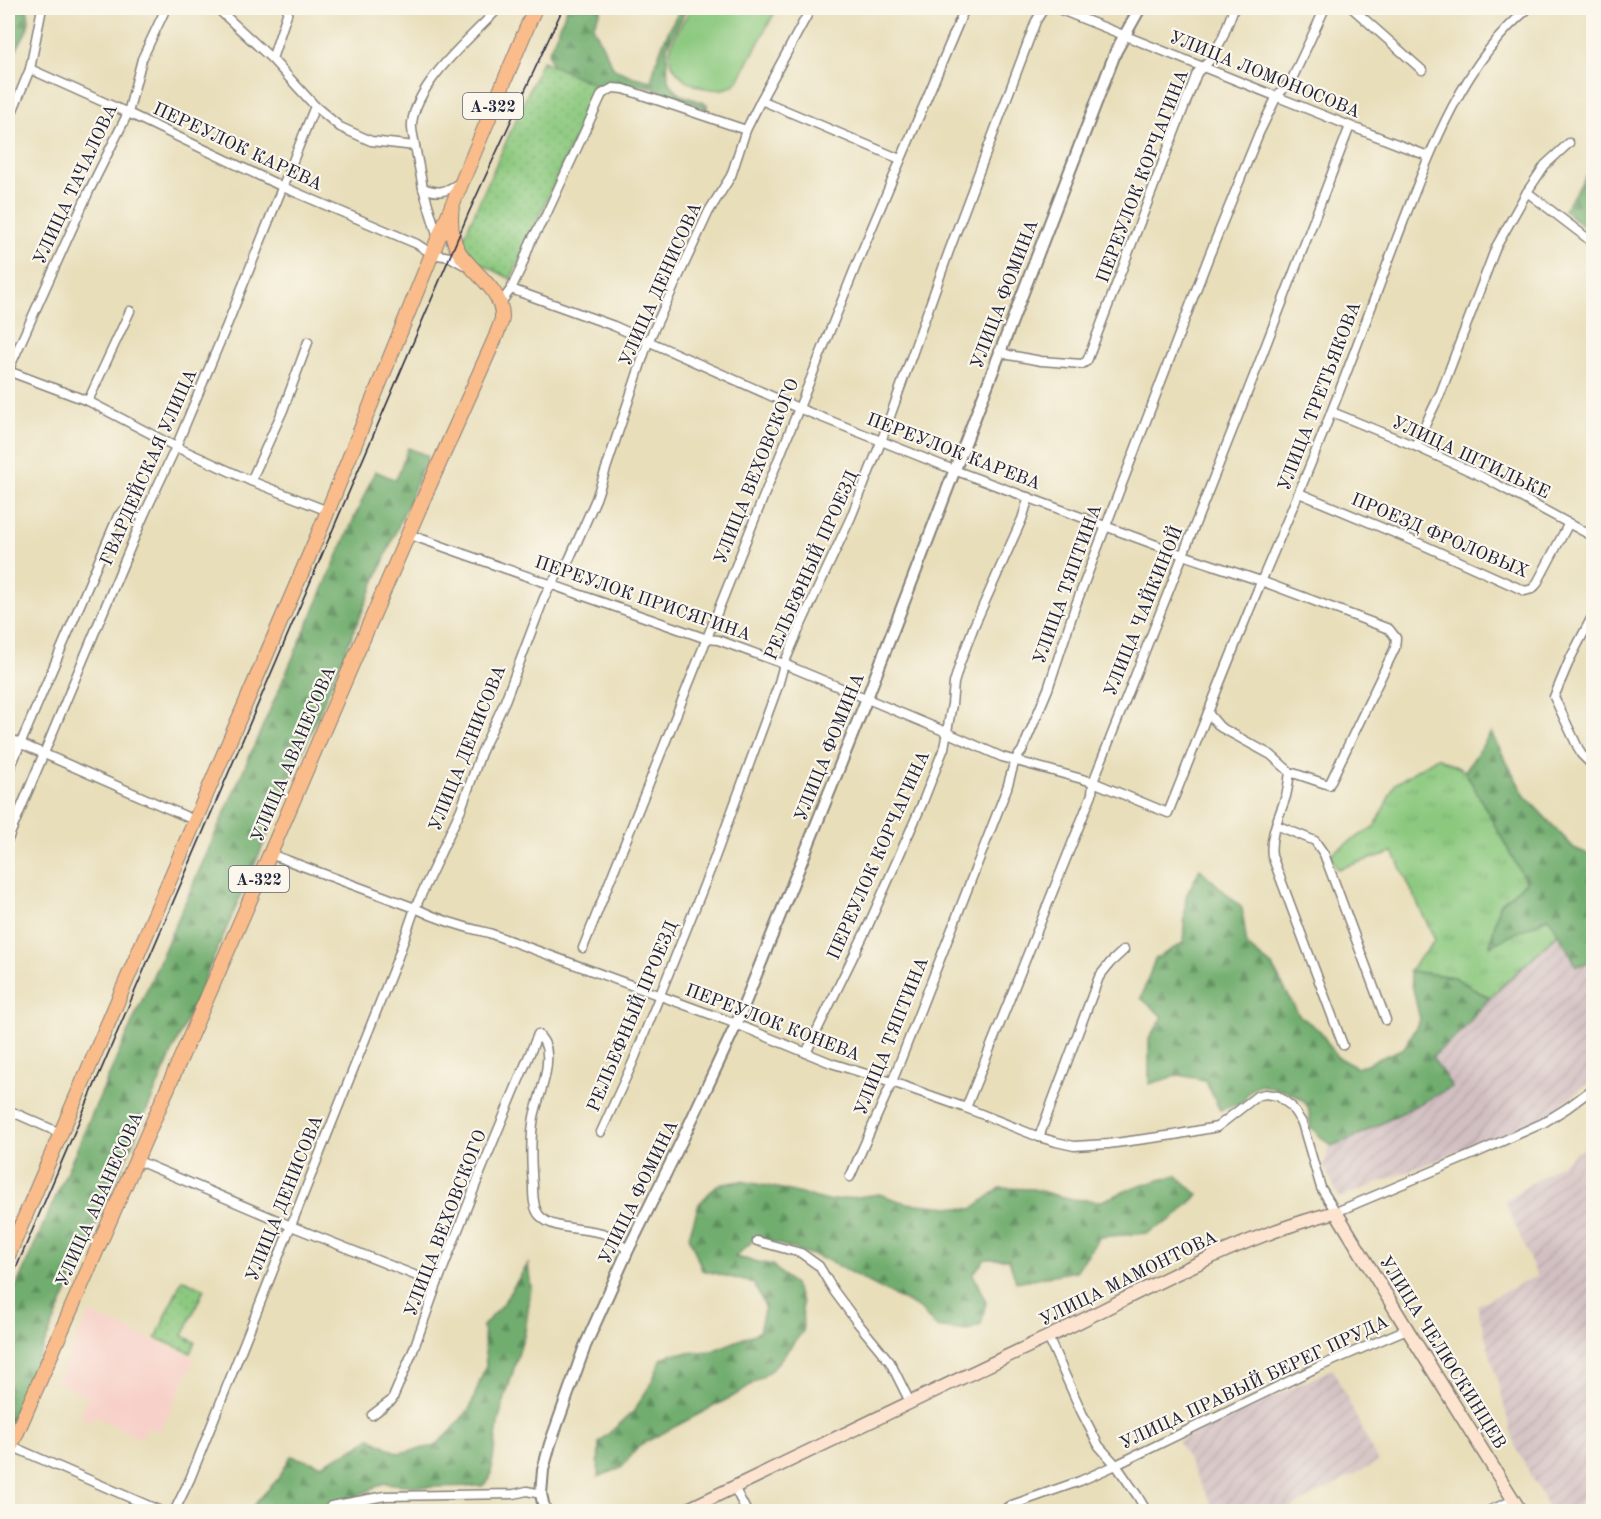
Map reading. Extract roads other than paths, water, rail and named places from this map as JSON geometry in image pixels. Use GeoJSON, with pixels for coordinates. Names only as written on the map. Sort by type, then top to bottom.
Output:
{"type":"FeatureCollection","features":[{"type":"Feature","properties":{"kind":"highway","name":"А-322"},"geometry":{"type":"LineString","coordinates":[[8,1256],[328,511],[461,182],[535,8]]}},
{"type":"Feature","properties":{"kind":"highway","name":"А-322"},"geometry":{"type":"LineString","coordinates":[[452,205],[450,221],[455,244],[463,258],[490,287],[500,304]]}},
{"type":"Feature","properties":{"kind":"highway","name":"УЛИЦА АВАНЕСОВА"},"geometry":{"type":"LineString","coordinates":[[9,1450],[496,336],[502,318],[500,304]]}},
{"type":"Feature","properties":{"kind":"main road","name":"УЛИЦА ЧЕЛЮСКИНЦЕВ"},"geometry":{"type":"LineString","coordinates":[[1336,1212],[1521,1512]]}},
{"type":"Feature","properties":{"kind":"main road","name":"УЛИЦА МАМОНТОВА"},"geometry":{"type":"LineString","coordinates":[[682,1512],[1235,1247],[1304,1220],[1336,1212]]}},
{"type":"Feature","properties":{"kind":"street"},"geometry":{"type":"LineString","coordinates":[[8,122],[30,69],[42,8]]}},
{"type":"Feature","properties":{"kind":"street","name":"УЛИЦА ТАЧАЛОВА"},"geometry":{"type":"LineString","coordinates":[[8,371],[89,191],[128,113],[142,59],[166,8]]}},
{"type":"Feature","properties":{"kind":"street"},"geometry":{"type":"LineString","coordinates":[[217,8],[272,59],[315,106],[340,127],[370,141],[415,146]]}},
{"type":"Feature","properties":{"kind":"street"},"geometry":{"type":"LineString","coordinates":[[272,59],[289,8]]}},
{"type":"Feature","properties":{"kind":"street"},"geometry":{"type":"LineString","coordinates":[[438,239],[423,188],[411,125],[414,112],[426,87],[497,8]]}},
{"type":"Feature","properties":{"kind":"street","name":"УЛИЦА ДЕНИСОВА"},"geometry":{"type":"LineString","coordinates":[[174,1512],[190,1479],[291,1226],[398,957],[415,908],[461,809],[481,753],[506,701],[544,598],[551,584],[569,560],[596,499],[648,342],[709,211],[731,176],[746,130],[811,8]]}},
{"type":"Feature","properties":{"kind":"street","name":"УЛИЦА ВЕХОВСКОГО"},"geometry":{"type":"LineString","coordinates":[[583,948],[856,263],[965,8]]}},
{"type":"Feature","properties":{"kind":"street","name":"РЕЛЬЕФНЫЙ ПРОЕЗД"},"geometry":{"type":"LineString","coordinates":[[601,1132],[633,1062],[711,868],[784,664],[851,517],[881,442],[1036,21],[1044,8]]}},
{"type":"Feature","properties":{"kind":"street","name":"УЛИЦА ЛОМОНОСОВА"},"geometry":{"type":"LineString","coordinates":[[1056,8],[1428,156]]}},
{"type":"Feature","properties":{"kind":"street","name":"УЛИЦА ФОМИНА"},"geometry":{"type":"LineString","coordinates":[[545,1512],[541,1494],[543,1470],[574,1372],[628,1250],[736,1025],[867,698],[1116,51],[1140,8]]}},
{"type":"Feature","properties":{"kind":"street","name":"ПЕРЕУЛОК КОРЧАГИНА"},"geometry":{"type":"LineString","coordinates":[[999,351],[1041,361],[1082,364],[1087,361],[1197,73],[1210,60],[1222,39],[1234,8]]}},
{"type":"Feature","properties":{"kind":"street","name":"УЛИЦА ТЯПТИНА"},"geometry":{"type":"LineString","coordinates":[[850,1177],[892,1082],[1008,788],[1015,760],[1022,751],[1048,689],[1105,525],[1209,256],[1259,133],[1277,96],[1292,79],[1325,8]]}},
{"type":"Feature","properties":{"kind":"street"},"geometry":{"type":"LineString","coordinates":[[1352,8],[1422,70]]}},
{"type":"Feature","properties":{"kind":"street","name":"УЛИЦА ТРЕТЬЯКОВА"},"geometry":{"type":"LineString","coordinates":[[1168,813],[1332,411],[1428,156],[1457,100],[1490,47],[1500,34],[1529,8]]}},
{"type":"Feature","properties":{"kind":"street","name":"ПЕРЕУЛОК КАРЕВА"},"geometry":{"type":"LineString","coordinates":[[30,69],[283,187],[417,244],[432,254],[450,257],[479,274]]}},
{"type":"Feature","properties":{"kind":"street"},"geometry":{"type":"LineString","coordinates":[[500,304],[511,289],[531,241],[546,215],[602,94],[613,88],[624,89],[746,130]]}},
{"type":"Feature","properties":{"kind":"street"},"geometry":{"type":"LineString","coordinates":[[761,100],[900,159]]}},
{"type":"Feature","properties":{"kind":"street","name":"ГВАРДЕЙСКАЯ УЛИЦА"},"geometry":{"type":"LineString","coordinates":[[8,839],[143,517],[176,447],[315,106]]}},
{"type":"Feature","properties":{"kind":"street","name":"УЛИЦА ЧАЙКИНОЙ"},"geometry":{"type":"LineString","coordinates":[[966,1108],[1092,794],[1093,782],[1350,126]]}},
{"type":"Feature","properties":{"kind":"street"},"geometry":{"type":"LineString","coordinates":[[1415,446],[1441,392],[1496,247],[1545,165],[1569,143]]}},
{"type":"Feature","properties":{"kind":"street"},"geometry":{"type":"LineString","coordinates":[[423,188],[434,192],[445,191],[461,182]]}},
{"type":"Feature","properties":{"kind":"street"},"geometry":{"type":"LineString","coordinates":[[1527,192],[1593,245]]}},
{"type":"Feature","properties":{"kind":"street","name":"ПЕРЕУЛОК КАРЕВА"},"geometry":{"type":"LineString","coordinates":[[511,289],[614,326],[798,408],[881,442],[1389,629],[1396,638],[1395,648],[1329,785],[1290,772]]}},
{"type":"Feature","properties":{"kind":"street"},"geometry":{"type":"LineString","coordinates":[[88,401],[130,311]]}},
{"type":"Feature","properties":{"kind":"street"},"geometry":{"type":"LineString","coordinates":[[251,482],[283,410],[308,342]]}},
{"type":"Feature","properties":{"kind":"street"},"geometry":{"type":"LineString","coordinates":[[8,371],[88,401],[176,447],[251,482],[328,511]]}},
{"type":"Feature","properties":{"kind":"street","name":"УЛИЦА ШТИЛЬКЕ"},"geometry":{"type":"LineString","coordinates":[[1332,411],[1481,476],[1593,537]]}},
{"type":"Feature","properties":{"kind":"street","name":"ПРОЕЗД ФРОЛОВЫХ"},"geometry":{"type":"LineString","coordinates":[[1299,494],[1421,544],[1525,591],[1536,585],[1569,523]]}},
{"type":"Feature","properties":{"kind":"street","name":"ПЕРЕУЛОК КОРЧАГИНА"},"geometry":{"type":"LineString","coordinates":[[806,1053],[868,926],[944,748],[954,683],[960,663],[1022,519],[1029,497]]}},
{"type":"Feature","properties":{"kind":"street"},"geometry":{"type":"LineString","coordinates":[[8,773],[118,516],[123,511],[130,511],[143,517]]}},
{"type":"Feature","properties":{"kind":"street","name":"ПЕРЕУЛОК ПРИСЯГИНА"},"geometry":{"type":"LineString","coordinates":[[408,534],[784,664],[1002,757],[1093,782],[1168,813]]}},
{"type":"Feature","properties":{"kind":"street"},"geometry":{"type":"LineString","coordinates":[[1593,613],[1554,697],[1581,754],[1593,767]]}},
{"type":"Feature","properties":{"kind":"street"},"geometry":{"type":"LineString","coordinates":[[1208,713],[1220,727],[1271,755],[1290,772],[1287,793],[1271,848],[1272,856],[1343,1045]]}},
{"type":"Feature","properties":{"kind":"street"},"geometry":{"type":"LineString","coordinates":[[8,738],[194,820]]}},
{"type":"Feature","properties":{"kind":"street"},"geometry":{"type":"LineString","coordinates":[[1276,825],[1311,839],[1319,845],[1386,1020]]}},
{"type":"Feature","properties":{"kind":"street","name":"ПЕРЕУЛОК КОНЕВА"},"geometry":{"type":"LineString","coordinates":[[270,854],[415,908],[443,921],[489,933],[831,1063],[892,1082],[1056,1142],[1074,1146],[1090,1146],[1174,1135],[1217,1126],[1257,1096],[1266,1094],[1278,1096],[1291,1106],[1302,1123],[1321,1188],[1336,1212]]}},
{"type":"Feature","properties":{"kind":"street"},"geometry":{"type":"LineString","coordinates":[[1039,1137],[1099,977],[1124,950]]}},
{"type":"Feature","properties":{"kind":"street","name":"УЛИЦА ВЕХОВСКОГО"},"geometry":{"type":"LineString","coordinates":[[372,1415],[392,1400],[538,1034],[545,1042],[548,1054],[531,1141],[536,1210],[540,1218],[551,1224],[607,1235],[628,1250]]}},
{"type":"Feature","properties":{"kind":"street","name":"УЛИЦА МАМОНТОВА"},"geometry":{"type":"LineString","coordinates":[[1336,1212],[1543,1123],[1593,1088]]}},
{"type":"Feature","properties":{"kind":"street"},"geometry":{"type":"LineString","coordinates":[[8,1110],[60,1133]]}},
{"type":"Feature","properties":{"kind":"street"},"geometry":{"type":"LineString","coordinates":[[136,1160],[291,1226],[437,1284]]}},
{"type":"Feature","properties":{"kind":"street"},"geometry":{"type":"LineString","coordinates":[[757,1241],[801,1253],[819,1266],[834,1291],[890,1362],[910,1401]]}},
{"type":"Feature","properties":{"kind":"street","name":"УЛИЦА ПРАВЫЙ БЕРЕГ ПРУДА"},"geometry":{"type":"LineString","coordinates":[[1001,1512],[1012,1505],[1080,1481],[1116,1465],[1316,1368],[1407,1329]]}},
{"type":"Feature","properties":{"kind":"street","name":"УЛИЦА ПРАВЫЙ БЕРЕГ ПРУДА"},"geometry":{"type":"LineString","coordinates":[[1048,1336],[1099,1446],[1116,1465],[1147,1512]]}},
{"type":"Feature","properties":{"kind":"street"},"geometry":{"type":"LineString","coordinates":[[9,1450],[162,1512]]}},
{"type":"Feature","properties":{"kind":"street"},"geometry":{"type":"LineString","coordinates":[[734,1487],[747,1512]]}},
{"type":"Feature","properties":{"kind":"street"},"geometry":{"type":"LineString","coordinates":[[331,1506],[385,1496],[514,1494],[527,1491],[541,1494]]}},
{"type":"Feature","properties":{"kind":"street"},"geometry":{"type":"LineString","coordinates":[[1486,1512],[1514,1500]]}},
{"type":"Feature","properties":{"kind":"tram line"},"geometry":{"type":"LineString","coordinates":[[8,1287],[469,212],[563,8]]}}]}
